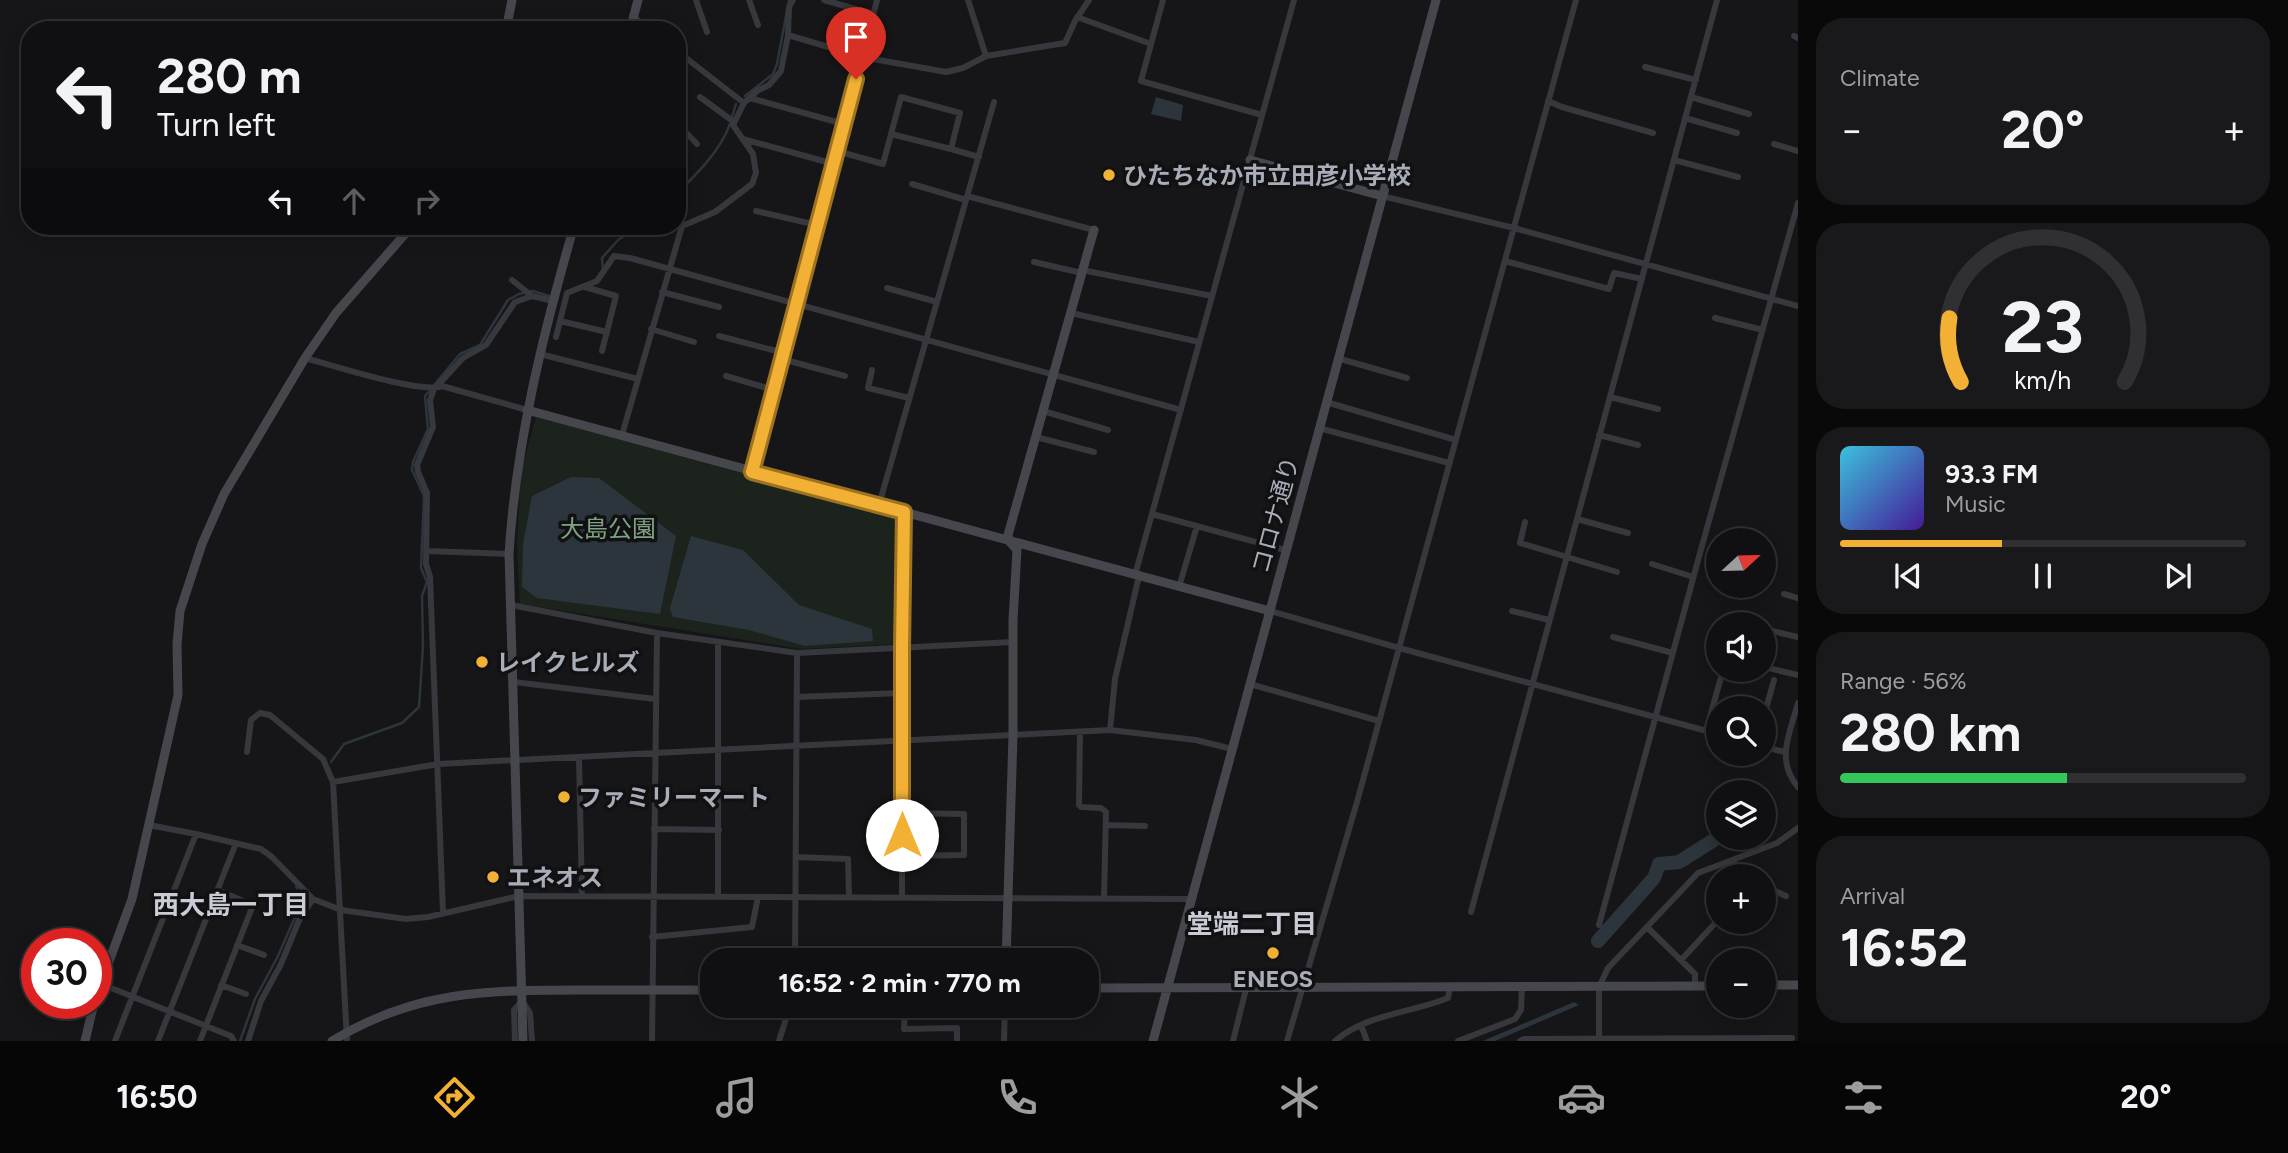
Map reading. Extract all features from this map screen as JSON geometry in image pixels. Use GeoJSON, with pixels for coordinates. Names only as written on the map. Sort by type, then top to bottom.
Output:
{"type":"FeatureCollection","features":[{"type":"Feature","properties":{"kind":"street"},"geometry":{"type":"LineString","coordinates":[[508,21],[512,0]]}},
{"type":"Feature","properties":{"kind":"street"},"geometry":{"type":"LineString","coordinates":[[633,21],[639,0]]}},
{"type":"Feature","properties":{"kind":"street"},"geometry":{"type":"LineString","coordinates":[[696,0],[707,32]]}},
{"type":"Feature","properties":{"kind":"street"},"geometry":{"type":"LineString","coordinates":[[748,0],[758,25]]}},
{"type":"Feature","properties":{"kind":"street"},"geometry":{"type":"LineString","coordinates":[[734,122],[747,101],[757,91],[769,85],[781,72],[788,36],[788,16],[793,0]]}},
{"type":"Feature","properties":{"kind":"street"},"geometry":{"type":"LineString","coordinates":[[824,0],[873,13]]}},
{"type":"Feature","properties":{"kind":"street"},"geometry":{"type":"LineString","coordinates":[[752,472],[877,0]]}},
{"type":"Feature","properties":{"kind":"street"},"geometry":{"type":"LineString","coordinates":[[968,0],[986,56]]}},
{"type":"Feature","properties":{"kind":"street"},"geometry":{"type":"LineString","coordinates":[[788,36],[862,57],[946,72],[963,68],[986,56],[1065,43],[1077,17],[1089,0]]}},
{"type":"Feature","properties":{"kind":"street"},"geometry":{"type":"LineString","coordinates":[[1163,0],[1141,81],[1262,115]]}},
{"type":"Feature","properties":{"kind":"street"},"geometry":{"type":"LineString","coordinates":[[1110,730],[1115,679],[1152,514],[1294,0]]}},
{"type":"Feature","properties":{"kind":"street","name":"コロナ通り"},"geometry":{"type":"LineString","coordinates":[[1153,1041],[1436,0]]}},
{"type":"Feature","properties":{"kind":"street"},"geometry":{"type":"LineString","coordinates":[[1287,1041],[1379,721],[1576,0]]}},
{"type":"Feature","properties":{"kind":"street"},"geometry":{"type":"LineString","coordinates":[[1471,912],[1717,0]]}},
{"type":"Feature","properties":{"kind":"street"},"geometry":{"type":"LineString","coordinates":[[634,16],[640,21]]}},
{"type":"Feature","properties":{"kind":"street"},"geometry":{"type":"LineString","coordinates":[[1077,17],[1151,44]]}},
{"type":"Feature","properties":{"kind":"street"},"geometry":{"type":"LineString","coordinates":[[686,57],[747,101],[844,124]]}},
{"type":"Feature","properties":{"kind":"street"},"geometry":{"type":"LineString","coordinates":[[1645,67],[1696,80]]}},
{"type":"Feature","properties":{"kind":"street"},"geometry":{"type":"LineString","coordinates":[[686,224],[715,212],[752,184],[755,173],[753,154],[741,138],[734,122],[700,97]]}},
{"type":"Feature","properties":{"kind":"street"},"geometry":{"type":"LineString","coordinates":[[837,151],[883,164],[901,97],[960,113],[951,149]]}},
{"type":"Feature","properties":{"kind":"street"},"geometry":{"type":"LineString","coordinates":[[1691,97],[1749,114]]}},
{"type":"Feature","properties":{"kind":"street"},"geometry":{"type":"LineString","coordinates":[[1548,101],[1653,133]]}},
{"type":"Feature","properties":{"kind":"street"},"geometry":{"type":"LineString","coordinates":[[879,505],[994,102]]}},
{"type":"Feature","properties":{"kind":"street"},"geometry":{"type":"LineString","coordinates":[[1685,118],[1737,133]]}},
{"type":"Feature","properties":{"kind":"street"},"geometry":{"type":"LineString","coordinates":[[686,132],[697,144]]}},
{"type":"Feature","properties":{"kind":"street"},"geometry":{"type":"LineString","coordinates":[[891,134],[979,157]]}},
{"type":"Feature","properties":{"kind":"street"},"geometry":{"type":"LineString","coordinates":[[741,138],[834,163]]}},
{"type":"Feature","properties":{"kind":"street"},"geometry":{"type":"LineString","coordinates":[[1774,144],[1798,151]]}},
{"type":"Feature","properties":{"kind":"street"},"geometry":{"type":"LineString","coordinates":[[1250,160],[1514,228],[1798,306]]}},
{"type":"Feature","properties":{"kind":"street"},"geometry":{"type":"LineString","coordinates":[[1674,160],[1738,177]]}},
{"type":"Feature","properties":{"kind":"street"},"geometry":{"type":"LineString","coordinates":[[912,184],[1094,230],[1008,535],[1017,550],[1006,948]]}},
{"type":"Feature","properties":{"kind":"street"},"geometry":{"type":"LineString","coordinates":[[1599,925],[1798,203]]}},
{"type":"Feature","properties":{"kind":"street"},"geometry":{"type":"LineString","coordinates":[[756,211],[817,225]]}},
{"type":"Feature","properties":{"kind":"street"},"geometry":{"type":"LineString","coordinates":[[112,956],[127,917],[178,695],[178,628],[188,583],[202,544],[224,494],[304,358],[335,313],[404,235]]}},
{"type":"Feature","properties":{"kind":"street"},"geometry":{"type":"LineString","coordinates":[[523,1041],[509,554],[516,472],[527,410],[571,235]]}},
{"type":"Feature","properties":{"kind":"street"},"geometry":{"type":"LineString","coordinates":[[622,435],[678,235]]}},
{"type":"Feature","properties":{"kind":"street"},"geometry":{"type":"LineString","coordinates":[[556,337],[566,293],[585,287],[602,276],[614,256],[669,268],[1181,410]]}},
{"type":"Feature","properties":{"kind":"street"},"geometry":{"type":"LineString","coordinates":[[1504,261],[1609,289],[1614,273],[1642,279]]}},
{"type":"Feature","properties":{"kind":"street"},"geometry":{"type":"LineString","coordinates":[[1034,262],[1212,296]]}},
{"type":"Feature","properties":{"kind":"street"},"geometry":{"type":"LineString","coordinates":[[512,280],[532,296],[553,301]]}},
{"type":"Feature","properties":{"kind":"street"},"geometry":{"type":"LineString","coordinates":[[585,287],[616,296],[603,351]]}},
{"type":"Feature","properties":{"kind":"street"},"geometry":{"type":"LineString","coordinates":[[887,288],[937,302]]}},
{"type":"Feature","properties":{"kind":"street"},"geometry":{"type":"LineString","coordinates":[[662,292],[719,307]]}},
{"type":"Feature","properties":{"kind":"street"},"geometry":{"type":"LineString","coordinates":[[443,913],[430,578],[426,564],[426,493],[417,465],[433,427],[430,400],[444,376],[463,358],[486,345],[515,302],[532,296]]}},
{"type":"Feature","properties":{"kind":"street"},"geometry":{"type":"LineString","coordinates":[[1071,313],[1199,342]]}},
{"type":"Feature","properties":{"kind":"street"},"geometry":{"type":"LineString","coordinates":[[1715,318],[1763,330]]}},
{"type":"Feature","properties":{"kind":"street"},"geometry":{"type":"LineString","coordinates":[[560,321],[607,332]]}},
{"type":"Feature","properties":{"kind":"street"},"geometry":{"type":"LineString","coordinates":[[651,329],[694,342]]}},
{"type":"Feature","properties":{"kind":"street"},"geometry":{"type":"LineString","coordinates":[[719,336],[845,376]]}},
{"type":"Feature","properties":{"kind":"street"},"geometry":{"type":"LineString","coordinates":[[540,354],[638,379]]}},
{"type":"Feature","properties":{"kind":"street"},"geometry":{"type":"LineString","coordinates":[[304,358],[622,435],[1706,731]]}},
{"type":"Feature","properties":{"kind":"street"},"geometry":{"type":"LineString","coordinates":[[1338,358],[1407,378]]}},
{"type":"Feature","properties":{"kind":"street"},"geometry":{"type":"LineString","coordinates":[[872,370],[868,388],[909,398]]}},
{"type":"Feature","properties":{"kind":"street"},"geometry":{"type":"LineString","coordinates":[[726,376],[774,390]]}},
{"type":"Feature","properties":{"kind":"street"},"geometry":{"type":"LineString","coordinates":[[1610,397],[1658,409]]}},
{"type":"Feature","properties":{"kind":"street"},"geometry":{"type":"LineString","coordinates":[[1326,402],[1455,440]]}},
{"type":"Feature","properties":{"kind":"street"},"geometry":{"type":"LineString","coordinates":[[1043,411],[1108,430]]}},
{"type":"Feature","properties":{"kind":"street"},"geometry":{"type":"LineString","coordinates":[[1319,428],[1449,463]]}},
{"type":"Feature","properties":{"kind":"street"},"geometry":{"type":"LineString","coordinates":[[1600,435],[1638,445]]}},
{"type":"Feature","properties":{"kind":"street"},"geometry":{"type":"LineString","coordinates":[[1036,437],[1094,452]]}},
{"type":"Feature","properties":{"kind":"street"},"geometry":{"type":"LineString","coordinates":[[902,897],[904,512]]}},
{"type":"Feature","properties":{"kind":"street"},"geometry":{"type":"LineString","coordinates":[[1152,514],[1285,550]]}},
{"type":"Feature","properties":{"kind":"street"},"geometry":{"type":"LineString","coordinates":[[1577,519],[1628,533]]}},
{"type":"Feature","properties":{"kind":"street"},"geometry":{"type":"LineString","coordinates":[[1525,522],[1520,542],[1617,572]]}},
{"type":"Feature","properties":{"kind":"street"},"geometry":{"type":"LineString","coordinates":[[1179,587],[1197,526]]}},
{"type":"Feature","properties":{"kind":"street"},"geometry":{"type":"LineString","coordinates":[[427,551],[509,554]]}},
{"type":"Feature","properties":{"kind":"street"},"geometry":{"type":"LineString","coordinates":[[1652,564],[1693,577]]}},
{"type":"Feature","properties":{"kind":"street"},"geometry":{"type":"LineString","coordinates":[[1784,594],[1798,598]]}},
{"type":"Feature","properties":{"kind":"street"},"geometry":{"type":"LineString","coordinates":[[511,605],[657,633],[797,653],[1013,642]]}},
{"type":"Feature","properties":{"kind":"street"},"geometry":{"type":"LineString","coordinates":[[1512,611],[1549,620]]}},
{"type":"Feature","properties":{"kind":"street"},"geometry":{"type":"LineString","coordinates":[[1776,632],[1798,638]]}},
{"type":"Feature","properties":{"kind":"street"},"geometry":{"type":"LineString","coordinates":[[652,1041],[657,633]]}},
{"type":"Feature","properties":{"kind":"street"},"geometry":{"type":"LineString","coordinates":[[1613,637],[1673,653]]}},
{"type":"Feature","properties":{"kind":"street"},"geometry":{"type":"LineString","coordinates":[[718,642],[718,896]]}},
{"type":"Feature","properties":{"kind":"street"},"geometry":{"type":"LineString","coordinates":[[795,948],[797,653]]}},
{"type":"Feature","properties":{"kind":"street"},"geometry":{"type":"LineString","coordinates":[[1776,670],[1798,675]]}},
{"type":"Feature","properties":{"kind":"street"},"geometry":{"type":"LineString","coordinates":[[514,682],[655,699]]}},
{"type":"Feature","properties":{"kind":"street"},"geometry":{"type":"LineString","coordinates":[[1250,684],[1379,721]]}},
{"type":"Feature","properties":{"kind":"street"},"geometry":{"type":"LineString","coordinates":[[797,697],[902,693]]}},
{"type":"Feature","properties":{"kind":"street"},"geometry":{"type":"LineString","coordinates":[[1798,703],[1785,752],[1785,762],[1798,787]]}},
{"type":"Feature","properties":{"kind":"street"},"geometry":{"type":"LineString","coordinates":[[247,752],[251,720],[260,713],[270,715],[323,759],[333,782],[347,1037]]}},
{"type":"Feature","properties":{"kind":"street"},"geometry":{"type":"LineString","coordinates":[[333,782],[438,764],[1110,730],[1196,740],[1232,749]]}},
{"type":"Feature","properties":{"kind":"street"},"geometry":{"type":"LineString","coordinates":[[1080,732],[1079,805],[1104,809],[1104,900]]}},
{"type":"Feature","properties":{"kind":"street"},"geometry":{"type":"LineString","coordinates":[[1776,750],[1785,752]]}},
{"type":"Feature","properties":{"kind":"street"},"geometry":{"type":"LineString","coordinates":[[579,757],[582,896]]}},
{"type":"Feature","properties":{"kind":"street"},"geometry":{"type":"LineString","coordinates":[[902,814],[964,814],[964,855],[903,856]]}},
{"type":"Feature","properties":{"kind":"street"},"geometry":{"type":"LineString","coordinates":[[149,825],[261,849],[272,856],[313,899],[341,910],[406,919],[519,896],[1191,899]]}},
{"type":"Feature","properties":{"kind":"street"},"geometry":{"type":"LineString","coordinates":[[1106,825],[1145,826]]}},
{"type":"Feature","properties":{"kind":"street"},"geometry":{"type":"LineString","coordinates":[[1598,1040],[1599,987],[1608,968],[1698,873],[1777,844],[1798,828]]}},
{"type":"Feature","properties":{"kind":"street"},"geometry":{"type":"LineString","coordinates":[[654,829],[719,830]]}},
{"type":"Feature","properties":{"kind":"street"},"geometry":{"type":"LineString","coordinates":[[115,1041],[196,834]]}},
{"type":"Feature","properties":{"kind":"street"},"geometry":{"type":"LineString","coordinates":[[158,1041],[236,843]]}},
{"type":"Feature","properties":{"kind":"street"},"geometry":{"type":"LineString","coordinates":[[796,857],[848,859],[849,897]]}},
{"type":"Feature","properties":{"kind":"street"},"geometry":{"type":"LineString","coordinates":[[1731,861],[1735,864]]}},
{"type":"Feature","properties":{"kind":"street"},"geometry":{"type":"LineString","coordinates":[[200,1041],[254,905],[217,890]]}},
{"type":"Feature","properties":{"kind":"street"},"geometry":{"type":"LineString","coordinates":[[1776,891],[1786,896]]}},
{"type":"Feature","properties":{"kind":"street"},"geometry":{"type":"LineString","coordinates":[[652,937],[752,927],[758,897]]}},
{"type":"Feature","properties":{"kind":"street"},"geometry":{"type":"LineString","coordinates":[[247,1041],[261,1001],[281,964],[300,918],[313,899]]}},
{"type":"Feature","properties":{"kind":"street"},"geometry":{"type":"LineString","coordinates":[[1647,927],[1695,974],[1695,986]]}},
{"type":"Feature","properties":{"kind":"street"},"geometry":{"type":"LineString","coordinates":[[1682,959],[1706,933]]}},
{"type":"Feature","properties":{"kind":"street"},"geometry":{"type":"LineString","coordinates":[[237,945],[264,955]]}},
{"type":"Feature","properties":{"kind":"street"},"geometry":{"type":"LineString","coordinates":[[221,985],[246,994]]}},
{"type":"Feature","properties":{"kind":"street"},"geometry":{"type":"LineString","coordinates":[[1776,985],[1798,985]]}},
{"type":"Feature","properties":{"kind":"street"},"geometry":{"type":"LineString","coordinates":[[1099,988],[1706,986]]}},
{"type":"Feature","properties":{"kind":"street"},"geometry":{"type":"LineString","coordinates":[[1335,1041],[1361,1025],[1448,998],[1450,987]]}},
{"type":"Feature","properties":{"kind":"street"},"geometry":{"type":"LineString","coordinates":[[1458,1041],[1515,1019],[1521,1010],[1522,987]]}},
{"type":"Feature","properties":{"kind":"street"},"geometry":{"type":"LineString","coordinates":[[112,989],[230,1036],[234,1041]]}},
{"type":"Feature","properties":{"kind":"street"},"geometry":{"type":"LineString","coordinates":[[1233,1041],[1246,989]]}},
{"type":"Feature","properties":{"kind":"street"},"geometry":{"type":"LineString","coordinates":[[332,1041],[347,1037],[389,1013],[464,993],[522,990],[700,990]]}},
{"type":"Feature","properties":{"kind":"street"},"geometry":{"type":"LineString","coordinates":[[515,1041],[514,1010],[522,1001]]}},
{"type":"Feature","properties":{"kind":"street"},"geometry":{"type":"LineString","coordinates":[[522,1001],[530,1013],[532,1041]]}},
{"type":"Feature","properties":{"kind":"street"},"geometry":{"type":"LineString","coordinates":[[779,1041],[786,1018]]}},
{"type":"Feature","properties":{"kind":"street"},"geometry":{"type":"LineString","coordinates":[[904,1018],[904,1029],[957,1028],[957,1041]]}},
{"type":"Feature","properties":{"kind":"street"},"geometry":{"type":"LineString","coordinates":[[1004,1041],[1005,1018]]}},
{"type":"Feature","properties":{"kind":"street"},"geometry":{"type":"LineString","coordinates":[[85,1041],[90,1019]]}},
{"type":"Feature","properties":{"kind":"street"},"geometry":{"type":"LineString","coordinates":[[1361,1025],[1367,1041]]}},
{"type":"Feature","properties":{"kind":"street"},"geometry":{"type":"LineString","coordinates":[[1520,1041],[1794,1039]]}},
{"type":"Feature","properties":{"kind":"green space","name":"大島公園"},"geometry":{"type":"Polygon","coordinates":[[[536,417],[900,516],[898,644],[801,649],[520,604],[517,545],[521,472],[536,417]]]}},
{"type":"Feature","properties":{"kind":"shaded area"},"geometry":{"type":"Polygon","coordinates":[[[1156,97],[1183,105],[1181,121],[1151,114],[1156,97]]]}},
{"type":"Feature","properties":{"kind":"shaded area"},"geometry":{"type":"Polygon","coordinates":[[[571,477],[599,478],[676,536],[660,614],[537,598],[522,587],[523,544],[532,496],[571,477]]]}},
{"type":"Feature","properties":{"kind":"shaded area"},"geometry":{"type":"Polygon","coordinates":[[[691,536],[743,550],[799,605],[872,629],[873,641],[805,646],[749,630],[673,617],[670,608],[691,536]]]}},
{"type":"Feature","properties":{"kind":"shaded area"},"geometry":{"type":"Polygon","coordinates":[[[1574,1002],[1579,1005],[1495,1041],[1483,1041],[1574,1002]]]}},
{"type":"Feature","properties":{"kind":"waterway"},"geometry":{"type":"LineString","coordinates":[[745,96],[773,74],[789,0]]}},
{"type":"Feature","properties":{"kind":"waterway"},"geometry":{"type":"LineString","coordinates":[[732,117],[736,104]]}},
{"type":"Feature","properties":{"kind":"waterway"},"geometry":{"type":"LineString","coordinates":[[686,184],[714,152],[730,124]]}},
{"type":"Feature","properties":{"kind":"waterway"},"geometry":{"type":"LineString","coordinates":[[603,271],[602,258],[626,235]]}},
{"type":"Feature","properties":{"kind":"waterway"},"geometry":{"type":"LineString","coordinates":[[331,762],[344,744],[402,723],[419,707],[423,646],[422,596],[427,582],[421,568],[424,496],[412,470],[428,429],[425,396],[460,354],[480,345],[508,300],[533,291],[552,297]]}},
{"type":"Feature","properties":{"kind":"waterway"},"geometry":{"type":"LineString","coordinates":[[1598,941],[1654,878],[1659,864],[1679,862],[1706,845]]}},
{"type":"Feature","properties":{"kind":"waterway"},"geometry":{"type":"LineString","coordinates":[[240,1041],[255,999],[300,906],[296,884]]}},
{"type":"Feature","properties":{"kind":"place","name":"ひたちなか市立田彦小学校"},"geometry":{"type":"Point","coordinates":[1109,175]}},
{"type":"Feature","properties":{"kind":"place","name":"レイクヒルズ"},"geometry":{"type":"Point","coordinates":[482,662]}},
{"type":"Feature","properties":{"kind":"place","name":"ファミリーマート"},"geometry":{"type":"Point","coordinates":[564,797]}},
{"type":"Feature","properties":{"kind":"place","name":"エネオス"},"geometry":{"type":"Point","coordinates":[493,877]}},
{"type":"Feature","properties":{"kind":"place","name":"ENEOS"},"geometry":{"type":"Point","coordinates":[1273,953]}},
{"type":"Feature","properties":{"kind":"district","name":"西大島一丁目"},"geometry":{"type":"Point","coordinates":[231,905]}},
{"type":"Feature","properties":{"kind":"district","name":"堂端二丁目"},"geometry":{"type":"Point","coordinates":[1252,924]}},
{"type":"Feature","properties":{"kind":"route"},"geometry":{"type":"LineString","coordinates":[[856,79],[752,472],[904,512],[902,835]]}}]}
